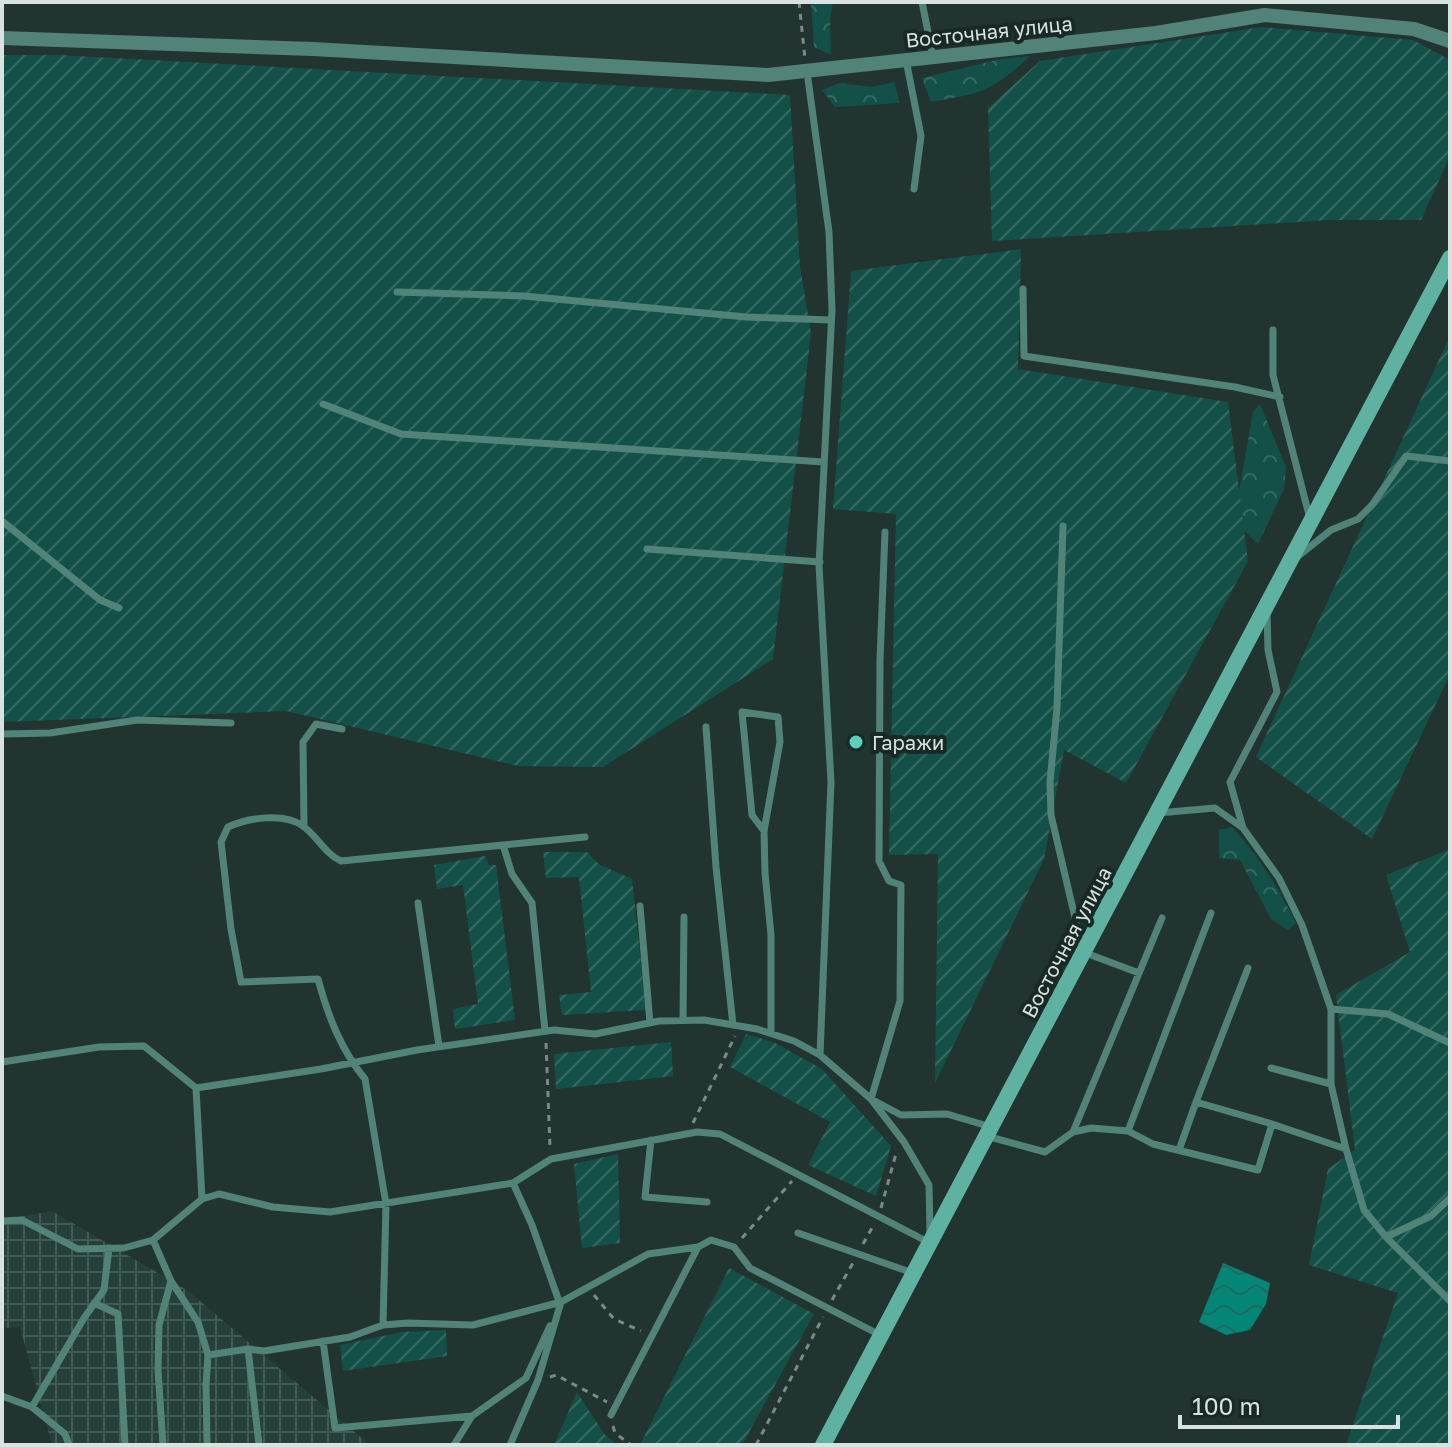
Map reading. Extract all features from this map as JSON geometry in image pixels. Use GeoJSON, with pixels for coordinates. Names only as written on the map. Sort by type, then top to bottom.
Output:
{"type":"FeatureCollection","features":[{"type":"Feature","properties":{"kind":"main road","name":"Восточная улица"},"geometry":{"type":"LineString","coordinates":[[823,1445],[1450,258]]}},
{"type":"Feature","properties":{"kind":"street","name":"Восточная улица"},"geometry":{"type":"LineString","coordinates":[[2,38],[313,49],[768,75],[1156,33],[1265,15],[1414,29],[1450,41]]}},
{"type":"Feature","properties":{"kind":"lane"},"geometry":{"type":"LineString","coordinates":[[922,2],[933,57]]}},
{"type":"Feature","properties":{"kind":"lane"},"geometry":{"type":"LineString","coordinates":[[906,60],[921,136],[914,189]]}},
{"type":"Feature","properties":{"kind":"lane"},"geometry":{"type":"LineString","coordinates":[[807,71],[829,232],[831,320],[820,562],[831,782],[820,1055]]}},
{"type":"Feature","properties":{"kind":"lane"},"geometry":{"type":"LineString","coordinates":[[1023,289],[1024,356],[1235,387],[1280,397]]}},
{"type":"Feature","properties":{"kind":"lane"},"geometry":{"type":"LineString","coordinates":[[397,292],[556,298],[746,317],[831,320]]}},
{"type":"Feature","properties":{"kind":"lane"},"geometry":{"type":"LineString","coordinates":[[1273,330],[1273,375],[1311,521]]}},
{"type":"Feature","properties":{"kind":"lane"},"geometry":{"type":"LineString","coordinates":[[323,404],[401,434],[824,462]]}},
{"type":"Feature","properties":{"kind":"lane"},"geometry":{"type":"LineString","coordinates":[[1289,563],[1331,530],[1358,519],[1372,505],[1406,456],[1450,461]]}},
{"type":"Feature","properties":{"kind":"lane"},"geometry":{"type":"LineString","coordinates":[[2,521],[100,600],[119,608]]}},
{"type":"Feature","properties":{"kind":"lane"},"geometry":{"type":"LineString","coordinates":[[1063,526],[1051,815],[1083,952],[1139,973]]}},
{"type":"Feature","properties":{"kind":"lane"},"geometry":{"type":"LineString","coordinates":[[871,1099],[900,1001],[901,885],[889,881],[879,861],[880,660],[885,532]]}},
{"type":"Feature","properties":{"kind":"lane"},"geometry":{"type":"LineString","coordinates":[[647,549],[695,550],[820,562]]}},
{"type":"Feature","properties":{"kind":"lane"},"geometry":{"type":"LineString","coordinates":[[1243,828],[1230,782],[1277,692],[1268,650],[1267,604]]}},
{"type":"Feature","properties":{"kind":"lane"},"geometry":{"type":"LineString","coordinates":[[764,831],[752,815],[742,712],[778,717],[780,742],[764,831],[771,935],[771,1033]]}},
{"type":"Feature","properties":{"kind":"lane"},"geometry":{"type":"LineString","coordinates":[[2,734],[50,733],[137,720],[231,723]]}},
{"type":"Feature","properties":{"kind":"lane"},"geometry":{"type":"LineString","coordinates":[[304,827],[303,742],[316,724],[342,729]]}},
{"type":"Feature","properties":{"kind":"lane"},"geometry":{"type":"LineString","coordinates":[[706,727],[716,867],[736,1026]]}},
{"type":"Feature","properties":{"kind":"lane"},"geometry":{"type":"LineString","coordinates":[[1157,813],[1215,808],[1243,828],[1279,878],[1302,925],[1331,1009],[1331,1084],[1364,1210],[1386,1237],[1450,1301]]}},
{"type":"Feature","properties":{"kind":"lane"},"geometry":{"type":"LineString","coordinates":[[383,1325],[386,1204],[365,1079],[352,1063],[328,1015],[318,979],[241,982],[221,842],[228,827],[241,821],[287,818],[304,827],[329,855],[341,861],[585,837]]}},
{"type":"Feature","properties":{"kind":"lane"},"geometry":{"type":"LineString","coordinates":[[503,845],[512,874],[532,903],[545,1031]]}},
{"type":"Feature","properties":{"kind":"lane"},"geometry":{"type":"LineString","coordinates":[[418,903],[439,1046]]}},
{"type":"Feature","properties":{"kind":"lane"},"geometry":{"type":"LineString","coordinates":[[640,906],[650,1023]]}},
{"type":"Feature","properties":{"kind":"lane"},"geometry":{"type":"LineString","coordinates":[[1128,1131],[1211,913]]}},
{"type":"Feature","properties":{"kind":"lane"},"geometry":{"type":"LineString","coordinates":[[683,1020],[684,917]]}},
{"type":"Feature","properties":{"kind":"lane"},"geometry":{"type":"LineString","coordinates":[[1073,1132],[1162,918]]}},
{"type":"Feature","properties":{"kind":"lane"},"geometry":{"type":"LineString","coordinates":[[1179,1150],[1248,968]]}},
{"type":"Feature","properties":{"kind":"lane"},"geometry":{"type":"LineString","coordinates":[[1331,1009],[1388,1014],[1450,1043]]}},
{"type":"Feature","properties":{"kind":"lane"},"geometry":{"type":"LineString","coordinates":[[2,1221],[22,1220],[78,1249],[124,1248],[153,1240],[202,1199],[219,1194],[273,1207],[330,1212],[513,1183],[551,1159],[688,1134],[720,1134],[930,1243],[929,1185],[901,1138],[871,1099],[820,1055],[771,1033],[704,1020],[650,1023],[595,1034],[545,1031],[196,1088]]}},
{"type":"Feature","properties":{"kind":"lane"},"geometry":{"type":"LineString","coordinates":[[2,1062],[99,1047],[144,1046],[196,1088],[202,1199]]}},
{"type":"Feature","properties":{"kind":"lane"},"geometry":{"type":"LineString","coordinates":[[1271,1068],[1331,1084]]}},
{"type":"Feature","properties":{"kind":"lane"},"geometry":{"type":"LineString","coordinates":[[871,1099],[901,1115],[947,1114],[1045,1152],[1073,1132],[1091,1128],[1128,1131],[1153,1144],[1258,1170],[1272,1124]]}},
{"type":"Feature","properties":{"kind":"lane"},"geometry":{"type":"LineString","coordinates":[[1196,1102],[1346,1149]]}},
{"type":"Feature","properties":{"kind":"lane"},"geometry":{"type":"LineString","coordinates":[[651,1140],[645,1197],[707,1202]]}},
{"type":"Feature","properties":{"kind":"lane"},"geometry":{"type":"LineString","coordinates":[[510,1445],[538,1380],[561,1302],[513,1183]]}},
{"type":"Feature","properties":{"kind":"lane"},"geometry":{"type":"LineString","coordinates":[[1386,1237],[1431,1216],[1450,1198]]}},
{"type":"Feature","properties":{"kind":"lane"},"geometry":{"type":"LineString","coordinates":[[798,1233],[914,1273]]}},
{"type":"Feature","properties":{"kind":"lane"},"geometry":{"type":"LineString","coordinates":[[153,1240],[171,1281],[198,1322],[208,1355],[207,1445]]}},
{"type":"Feature","properties":{"kind":"lane"},"geometry":{"type":"LineString","coordinates":[[208,1355],[248,1349],[264,1351],[350,1337],[383,1325],[473,1325],[561,1302],[648,1254],[698,1247],[711,1240],[734,1247],[750,1268],[881,1335]]}},
{"type":"Feature","properties":{"kind":"lane"},"geometry":{"type":"LineString","coordinates":[[611,1415],[698,1247]]}},
{"type":"Feature","properties":{"kind":"lane"},"geometry":{"type":"LineString","coordinates":[[32,1407],[104,1290],[109,1248]]}},
{"type":"Feature","properties":{"kind":"lane"},"geometry":{"type":"LineString","coordinates":[[163,1445],[158,1370],[159,1325],[171,1281]]}},
{"type":"Feature","properties":{"kind":"lane"},"geometry":{"type":"LineString","coordinates":[[454,1445],[472,1416],[526,1378],[561,1302]]}},
{"type":"Feature","properties":{"kind":"lane"},"geometry":{"type":"LineString","coordinates":[[94,1303],[118,1314],[125,1445]]}},
{"type":"Feature","properties":{"kind":"lane"},"geometry":{"type":"LineString","coordinates":[[323,1341],[335,1428],[472,1416]]}},
{"type":"Feature","properties":{"kind":"lane"},"geometry":{"type":"LineString","coordinates":[[248,1349],[259,1445]]}},
{"type":"Feature","properties":{"kind":"lane"},"geometry":{"type":"LineString","coordinates":[[2,1396],[32,1407],[65,1434],[69,1445]]}},
{"type":"Feature","properties":{"kind":"path"},"geometry":{"type":"LineString","coordinates":[[799,2],[807,71]]}},
{"type":"Feature","properties":{"kind":"path"},"geometry":{"type":"LineString","coordinates":[[688,1134],[736,1026]]}},
{"type":"Feature","properties":{"kind":"path"},"geometry":{"type":"LineString","coordinates":[[545,1031],[551,1159]]}},
{"type":"Feature","properties":{"kind":"path"},"geometry":{"type":"LineString","coordinates":[[756,1445],[878,1218],[901,1138]]}},
{"type":"Feature","properties":{"kind":"path"},"geometry":{"type":"LineString","coordinates":[[734,1247],[797,1175]]}},
{"type":"Feature","properties":{"kind":"path"},"geometry":{"type":"LineString","coordinates":[[587,1287],[614,1319],[652,1336]]}},
{"type":"Feature","properties":{"kind":"path"},"geometry":{"type":"LineString","coordinates":[[538,1380],[556,1375],[615,1406]]}},
{"type":"Feature","properties":{"kind":"path"},"geometry":{"type":"LineString","coordinates":[[611,1415],[615,1433],[631,1445]]}},
{"type":"Feature","properties":{"kind":"shaded area"},"geometry":{"type":"Polygon","coordinates":[[[52,1211],[187,1290],[370,1445],[52,1445],[20,1327],[2,1328],[2,1220],[52,1211]]]}},
{"type":"Feature","properties":{"kind":"green space"},"geometry":{"type":"Polygon","coordinates":[[[811,2],[833,2],[831,55],[814,47],[811,2]]]}},
{"type":"Feature","properties":{"kind":"green space"},"geometry":{"type":"Polygon","coordinates":[[[1262,27],[1413,40],[1450,60],[1450,156],[1421,220],[1329,220],[992,241],[988,108],[1040,61],[1262,27]]]}},
{"type":"Feature","properties":{"kind":"green space"},"geometry":{"type":"Polygon","coordinates":[[[2,55],[59,55],[790,95],[800,267],[811,333],[773,659],[603,767],[518,766],[286,711],[2,722],[2,55]]]}},
{"type":"Feature","properties":{"kind":"green space"},"geometry":{"type":"Polygon","coordinates":[[[1030,56],[995,84],[962,96],[931,102],[922,78],[1001,59],[1030,56]]]}},
{"type":"Feature","properties":{"kind":"green space"},"geometry":{"type":"Polygon","coordinates":[[[894,82],[900,103],[835,107],[822,90],[840,83],[873,87],[894,82]]]}},
{"type":"Feature","properties":{"kind":"green space"},"geometry":{"type":"Polygon","coordinates":[[[1021,249],[1018,369],[1228,402],[1248,561],[1126,783],[1064,750],[1044,859],[935,1083],[938,854],[889,855],[896,514],[833,509],[851,271],[1021,249]]]}},
{"type":"Feature","properties":{"kind":"green space"},"geometry":{"type":"Polygon","coordinates":[[[1450,336],[1450,674],[1372,839],[1256,757],[1450,336]]]}},
{"type":"Feature","properties":{"kind":"green space"},"geometry":{"type":"Polygon","coordinates":[[[1260,404],[1286,467],[1284,489],[1258,544],[1243,529],[1238,497],[1253,412],[1260,404]]]}},
{"type":"Feature","properties":{"kind":"green space"},"geometry":{"type":"Polygon","coordinates":[[[1232,827],[1259,861],[1289,910],[1296,923],[1288,930],[1271,919],[1240,860],[1219,858],[1219,830],[1232,827]]]}},
{"type":"Feature","properties":{"kind":"green space"},"geometry":{"type":"Polygon","coordinates":[[[1450,849],[1450,1445],[1346,1445],[1398,1293],[1309,1265],[1328,1169],[1355,1150],[1336,995],[1410,952],[1386,875],[1450,849]]]}},
{"type":"Feature","properties":{"kind":"green space"},"geometry":{"type":"Polygon","coordinates":[[[543,852],[587,852],[600,865],[632,879],[646,1010],[562,1015],[559,995],[591,992],[579,877],[546,878],[543,852]]]}},
{"type":"Feature","properties":{"kind":"green space"},"geometry":{"type":"Polygon","coordinates":[[[485,856],[489,865],[496,865],[515,1020],[455,1029],[453,1009],[478,1004],[463,885],[437,889],[434,865],[485,856]]]}},
{"type":"Feature","properties":{"kind":"green space"},"geometry":{"type":"Polygon","coordinates":[[[746,1034],[775,1043],[822,1069],[891,1146],[876,1196],[808,1165],[830,1122],[730,1067],[746,1034]]]}},
{"type":"Feature","properties":{"kind":"green space"},"geometry":{"type":"Polygon","coordinates":[[[671,1042],[673,1076],[556,1089],[554,1054],[671,1042]]]}},
{"type":"Feature","properties":{"kind":"green space"},"geometry":{"type":"Polygon","coordinates":[[[618,1154],[620,1243],[582,1248],[574,1164],[618,1154]]]}},
{"type":"Feature","properties":{"kind":"green space"},"geometry":{"type":"Polygon","coordinates":[[[729,1268],[814,1314],[742,1445],[640,1445],[729,1268]]]}},
{"type":"Feature","properties":{"kind":"green space"},"geometry":{"type":"Polygon","coordinates":[[[446,1330],[447,1356],[343,1371],[340,1345],[402,1332],[446,1330]]]}},
{"type":"Feature","properties":{"kind":"green space"},"geometry":{"type":"Polygon","coordinates":[[[577,1392],[605,1435],[617,1445],[554,1445],[577,1392]]]}},
{"type":"Feature","properties":{"kind":"water"},"geometry":{"type":"Polygon","coordinates":[[[1223,1263],[1270,1283],[1266,1304],[1250,1330],[1226,1335],[1199,1322],[1223,1263]]]}},
{"type":"Feature","properties":{"kind":"place","name":"Гаражи"},"geometry":{"type":"Point","coordinates":[856,742]}}]}
